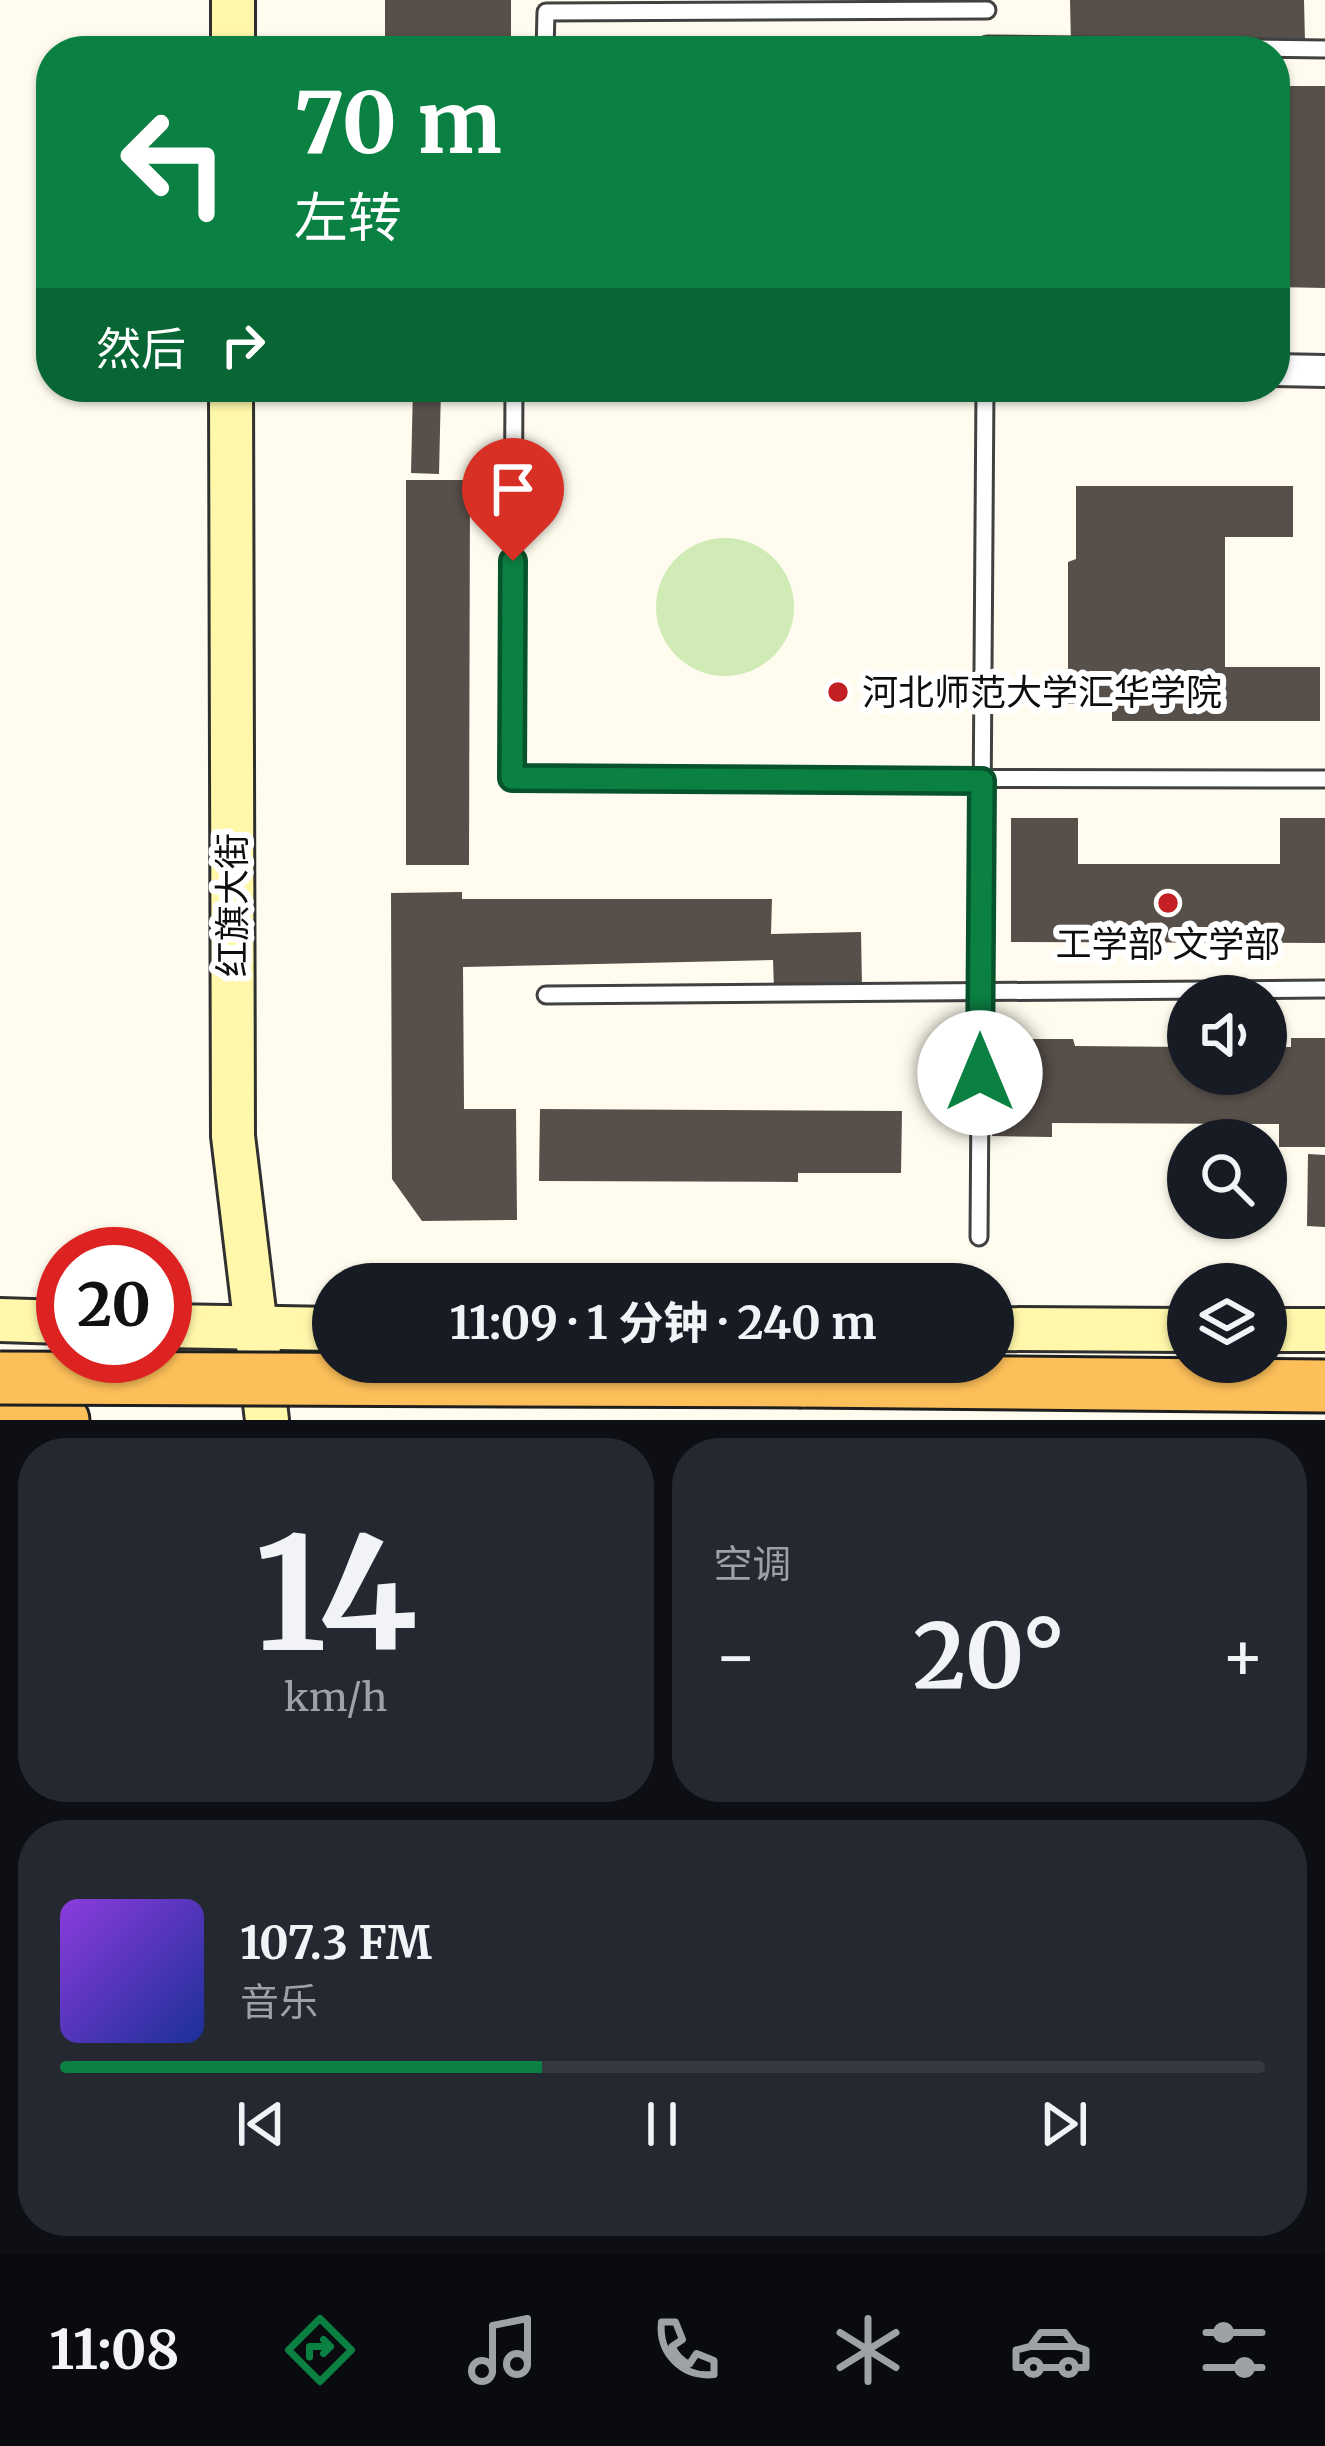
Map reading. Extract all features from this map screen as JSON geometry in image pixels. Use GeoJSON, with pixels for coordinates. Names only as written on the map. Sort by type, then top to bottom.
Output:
{"type":"FeatureCollection","features":[{"type":"Feature","properties":{"kind":"highway"},"geometry":{"type":"LineString","coordinates":[[0,1378],[1325,1386]]}},
{"type":"Feature","properties":{"kind":"highway"},"geometry":{"type":"LineString","coordinates":[[0,1420],[63,1420]]}},
{"type":"Feature","properties":{"kind":"main road"},"geometry":{"type":"LineString","coordinates":[[233,0],[233,36]]}},
{"type":"Feature","properties":{"kind":"main road","name":"红旗大街"},"geometry":{"type":"LineString","coordinates":[[231,402],[233,1136],[267,1420]]}},
{"type":"Feature","properties":{"kind":"main road"},"geometry":{"type":"LineString","coordinates":[[0,1320],[36,1321]]}},
{"type":"Feature","properties":{"kind":"main road"},"geometry":{"type":"LineString","coordinates":[[192,1327],[312,1329]]}},
{"type":"Feature","properties":{"kind":"main road"},"geometry":{"type":"LineString","coordinates":[[1014,1330],[1167,1330]]}},
{"type":"Feature","properties":{"kind":"main road"},"geometry":{"type":"LineString","coordinates":[[1287,1330],[1325,1330]]}},
{"type":"Feature","properties":{"kind":"street"},"geometry":{"type":"LineString","coordinates":[[1290,370],[1325,371]]}},
{"type":"Feature","properties":{"kind":"lane"},"geometry":{"type":"LineString","coordinates":[[545,36],[546,11],[987,5],[987,36]]}},
{"type":"Feature","properties":{"kind":"lane"},"geometry":{"type":"LineString","coordinates":[[1290,49],[1325,49]]}},
{"type":"Feature","properties":{"kind":"lane"},"geometry":{"type":"LineString","coordinates":[[514,402],[512,778],[1325,779]]}},
{"type":"Feature","properties":{"kind":"lane"},"geometry":{"type":"LineString","coordinates":[[979,1237],[985,402]]}},
{"type":"Feature","properties":{"kind":"lane"},"geometry":{"type":"LineString","coordinates":[[546,994],[1325,989]]}},
{"type":"Feature","properties":{"kind":"green space"},"geometry":{"type":"Polygon","coordinates":[[[725,538],[751,543],[774,558],[789,581],[794,607],[789,633],[774,656],[751,671],[725,676],[699,671],[676,656],[661,633],[656,607],[661,581],[676,558],[699,543],[725,538]]]}},
{"type":"Feature","properties":{"kind":"building"},"geometry":{"type":"Polygon","coordinates":[[[385,0],[511,0],[511,36],[385,36],[385,0]]]}},
{"type":"Feature","properties":{"kind":"building"},"geometry":{"type":"Polygon","coordinates":[[[1070,0],[1304,0],[1305,42],[1290,42],[1290,36],[1071,36],[1070,0]]]}},
{"type":"Feature","properties":{"kind":"building"},"geometry":{"type":"Polygon","coordinates":[[[1290,86],[1325,86],[1325,288],[1290,287],[1290,86]]]}},
{"type":"Feature","properties":{"kind":"building"},"geometry":{"type":"Polygon","coordinates":[[[413,402],[441,402],[439,474],[411,473],[413,402]]]}},
{"type":"Feature","properties":{"kind":"building"},"geometry":{"type":"Polygon","coordinates":[[[406,480],[470,480],[469,865],[406,865],[406,480]]]}},
{"type":"Feature","properties":{"kind":"building"},"geometry":{"type":"Polygon","coordinates":[[[1076,486],[1293,486],[1293,537],[1225,537],[1225,667],[1320,667],[1320,721],[1112,721],[1112,704],[1068,704],[1068,562],[1076,559],[1076,486]]]}},
{"type":"Feature","properties":{"kind":"building","name":"工学部 文学部"},"geometry":{"type":"Polygon","coordinates":[[[1011,818],[1078,818],[1078,864],[1280,864],[1280,818],[1325,818],[1325,943],[1011,942],[1011,818]]]}},
{"type":"Feature","properties":{"kind":"building"},"geometry":{"type":"Polygon","coordinates":[[[462,892],[462,899],[772,899],[771,934],[861,932],[862,987],[774,989],[773,960],[463,967],[464,1109],[516,1109],[517,1220],[422,1221],[392,1179],[391,893],[462,892]]]}},
{"type":"Feature","properties":{"kind":"building"},"geometry":{"type":"Polygon","coordinates":[[[1291,1038],[1325,1038],[1325,1147],[1287,1147],[1287,1119],[1052,1123],[1052,1137],[992,1136],[992,1039],[1073,1039],[1075,1046],[1167,1047],[1167,1095],[1287,1095],[1287,1047],[1291,1047],[1291,1038]]]}},
{"type":"Feature","properties":{"kind":"building"},"geometry":{"type":"Polygon","coordinates":[[[540,1109],[902,1111],[901,1173],[798,1173],[798,1182],[539,1181],[540,1109]]]}},
{"type":"Feature","properties":{"kind":"building"},"geometry":{"type":"Polygon","coordinates":[[[1308,1154],[1325,1155],[1325,1227],[1307,1226],[1308,1154]]]}},
{"type":"Feature","properties":{"kind":"place","name":"河北师范大学汇华学院"},"geometry":{"type":"Point","coordinates":[838,692]}},
{"type":"Feature","properties":{"kind":"place","name":"工学部 文学部"},"geometry":{"type":"Point","coordinates":[1168,903]}},
{"type":"Feature","properties":{"kind":"route"},"geometry":{"type":"LineString","coordinates":[[513,561],[512,778],[982,781],[980,1073]]}}]}
